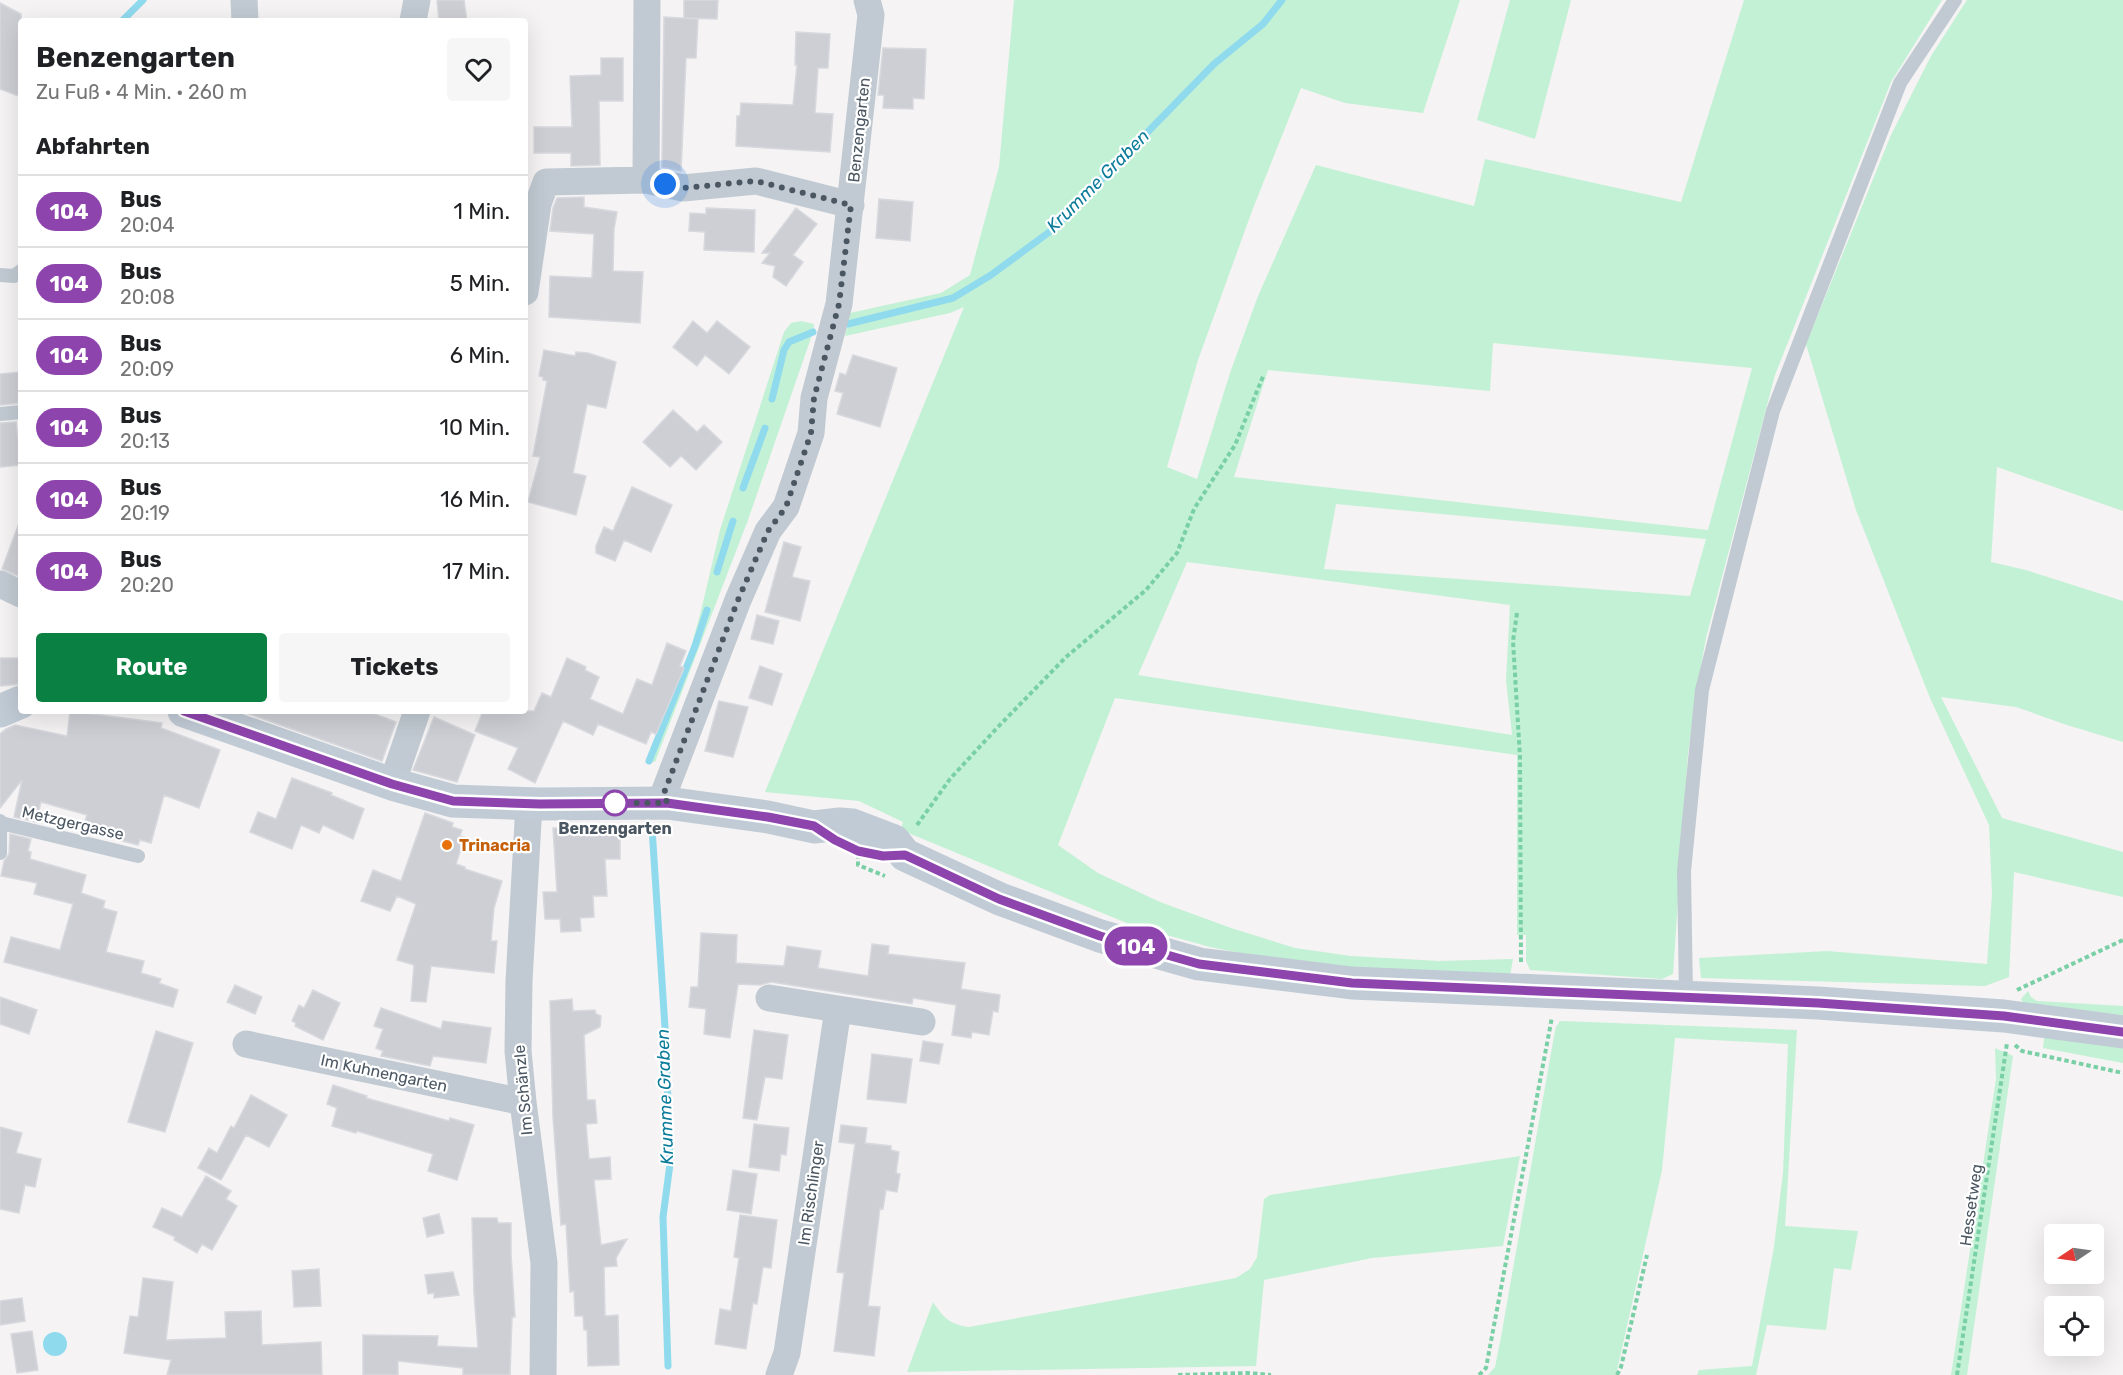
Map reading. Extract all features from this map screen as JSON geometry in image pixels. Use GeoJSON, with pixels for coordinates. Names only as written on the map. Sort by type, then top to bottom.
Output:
{"type":"FeatureCollection","features":[{"type":"Feature","properties":{"kind":"street"},"geometry":{"type":"LineString","coordinates":[[244,0],[245,18]]}},
{"type":"Feature","properties":{"kind":"street"},"geometry":{"type":"LineString","coordinates":[[414,18],[417,0]]}},
{"type":"Feature","properties":{"kind":"street"},"geometry":{"type":"LineString","coordinates":[[646,180],[647,0]]}},
{"type":"Feature","properties":{"kind":"street","name":"Benzengarten"},"geometry":{"type":"LineString","coordinates":[[667,803],[664,793],[738,600],[768,531],[786,507],[811,433],[814,398],[839,304],[871,15],[867,0]]}},
{"type":"Feature","properties":{"kind":"street"},"geometry":{"type":"LineString","coordinates":[[528,272],[538,204],[546,182],[646,180],[683,188],[756,181],[851,205]]}},
{"type":"Feature","properties":{"kind":"street"},"geometry":{"type":"LineString","coordinates":[[0,584],[18,593]]}},
{"type":"Feature","properties":{"kind":"street"},"geometry":{"type":"LineString","coordinates":[[0,711],[18,703]]}},
{"type":"Feature","properties":{"kind":"street"},"geometry":{"type":"LineString","coordinates":[[203,714],[392,784],[453,801],[529,804],[667,803],[814,826],[858,851],[883,856],[905,855],[999,899],[1100,936],[1199,964],[1352,983],[1818,1003],[2004,1016],[2123,1032]]}},
{"type":"Feature","properties":{"kind":"street"},"geometry":{"type":"LineString","coordinates":[[392,784],[416,714]]}},
{"type":"Feature","properties":{"kind":"street","name":"Im Schänzle"},"geometry":{"type":"LineString","coordinates":[[529,804],[519,981],[518,1051],[544,1263],[543,1375]]}},
{"type":"Feature","properties":{"kind":"street"},"geometry":{"type":"LineString","coordinates":[[769,998],[922,1023]]}},
{"type":"Feature","properties":{"kind":"street","name":"Im Rischlinger"},"geometry":{"type":"LineString","coordinates":[[779,1375],[787,1353],[838,1009]]}},
{"type":"Feature","properties":{"kind":"street","name":"Im Kuhnengarten"},"geometry":{"type":"LineString","coordinates":[[246,1044],[523,1102]]}},
{"type":"Feature","properties":{"kind":"street"},"geometry":{"type":"LineString","coordinates":[[543,1375],[556,1375]]}},
{"type":"Feature","properties":{"kind":"lane"},"geometry":{"type":"LineString","coordinates":[[1686,996],[1684,871],[1702,690],[1773,411],[1900,83],[1955,0]]}},
{"type":"Feature","properties":{"kind":"lane"},"geometry":{"type":"LineString","coordinates":[[0,275],[14,276],[18,273]]}},
{"type":"Feature","properties":{"kind":"lane"},"geometry":{"type":"LineString","coordinates":[[0,414],[18,411]]}},
{"type":"Feature","properties":{"kind":"lane","name":"Metzgergasse"},"geometry":{"type":"LineString","coordinates":[[0,853],[1,822],[138,856]]}},
{"type":"Feature","properties":{"kind":"path"},"geometry":{"type":"LineString","coordinates":[[918,822],[950,779],[1004,721],[1066,657],[1146,590],[1177,553],[1194,509],[1236,445],[1264,374]]}},
{"type":"Feature","properties":{"kind":"path"},"geometry":{"type":"LineString","coordinates":[[1517,613],[1513,641],[1520,757],[1522,935]]}},
{"type":"Feature","properties":{"kind":"path"},"geometry":{"type":"LineString","coordinates":[[2029,986],[2123,940]]}},
{"type":"Feature","properties":{"kind":"path"},"geometry":{"type":"LineString","coordinates":[[1479,1375],[1486,1368],[1555,993]]}},
{"type":"Feature","properties":{"kind":"path","name":"Hessetweg"},"geometry":{"type":"LineString","coordinates":[[1957,1375],[2008,1038],[2022,1051],[2123,1073]]}},
{"type":"Feature","properties":{"kind":"path"},"geometry":{"type":"LineString","coordinates":[[1617,1375],[1622,1367],[1647,1255]]}},
{"type":"Feature","properties":{"kind":"path"},"geometry":{"type":"LineString","coordinates":[[1178,1375],[1248,1373],[1271,1375]]}},
{"type":"Feature","properties":{"kind":"green space"},"geometry":{"type":"Polygon","coordinates":[[[1014,0],[1460,0],[1423,113],[1345,103],[1301,88],[1252,211],[1198,360],[1167,467],[1197,479],[1230,373],[1258,296],[1316,165],[1474,206],[1485,159],[1681,202],[1744,0],[1942,0],[1891,82],[1775,375],[1706,638],[1697,688],[1688,753],[1673,974],[1662,979],[1530,970],[1526,961],[1526,935],[1517,935],[1517,755],[1115,698],[1058,845],[1098,873],[1160,902],[1295,948],[1351,956],[1439,961],[1513,959],[1510,976],[1300,965],[1210,947],[1134,926],[901,830],[903,822],[859,801],[765,792],[964,307],[950,313],[845,336],[850,313],[941,293],[970,275],[999,167],[1014,0]],[[1493,343],[1490,391],[1268,370],[1234,477],[1708,530],[1752,368],[1493,343]],[[1336,504],[1324,569],[1690,596],[1706,539],[1336,504]],[[1187,562],[1138,675],[1512,735],[1506,680],[1510,605],[1187,562]]]}},
{"type":"Feature","properties":{"kind":"green space"},"geometry":{"type":"Polygon","coordinates":[[[1510,0],[1571,0],[1535,139],[1477,120],[1510,0]]]}},
{"type":"Feature","properties":{"kind":"green space"},"geometry":{"type":"Polygon","coordinates":[[[1967,0],[2123,0],[2123,511],[1997,467],[1991,562],[2026,570],[2123,601],[2123,742],[2016,707],[1941,697],[2002,818],[2123,852],[2123,897],[2014,872],[2009,977],[1985,986],[1701,978],[1699,958],[1827,951],[1987,964],[1992,894],[1989,825],[1930,698],[1856,510],[1806,344],[1891,135],[1931,56],[1967,0]]]}},
{"type":"Feature","properties":{"kind":"green space"},"geometry":{"type":"Polygon","coordinates":[[[801,321],[814,324],[813,332],[748,520],[655,762],[649,761],[648,756],[689,654],[720,530],[784,332],[791,323],[801,321]]]}},
{"type":"Feature","properties":{"kind":"green space"},"geometry":{"type":"Polygon","coordinates":[[[2028,991],[2037,1001],[2123,1006],[2123,1021],[2024,1004],[2021,999],[2028,991]]]}},
{"type":"Feature","properties":{"kind":"green space"},"geometry":{"type":"Polygon","coordinates":[[[1560,1021],[1797,1030],[1785,1226],[1858,1231],[1851,1270],[1834,1268],[1826,1330],[1767,1325],[1756,1375],[1697,1375],[1699,1370],[1752,1366],[1774,1247],[1783,1173],[1788,1044],[1675,1038],[1662,1170],[1616,1375],[1488,1375],[1495,1367],[1554,1036],[1560,1021]]]}},
{"type":"Feature","properties":{"kind":"green space"},"geometry":{"type":"Polygon","coordinates":[[[2045,1030],[2123,1044],[2123,1063],[2043,1048],[2045,1030]]]}},
{"type":"Feature","properties":{"kind":"green space"},"geometry":{"type":"Polygon","coordinates":[[[1995,1048],[2013,1056],[1967,1375],[1951,1375],[1996,1079],[1995,1048]]]}},
{"type":"Feature","properties":{"kind":"green space"},"geometry":{"type":"Polygon","coordinates":[[[1520,1156],[1503,1246],[1372,1258],[1264,1280],[1256,1366],[907,1372],[933,1302],[948,1319],[956,1324],[969,1327],[1236,1278],[1250,1269],[1257,1257],[1264,1199],[1270,1195],[1520,1156]]]}},
{"type":"Feature","properties":{"kind":"water"},"geometry":{"type":"Polygon","coordinates":[[[55,1332],[60,1333],[66,1339],[66,1349],[60,1355],[55,1356],[50,1355],[44,1349],[43,1344],[44,1339],[50,1333],[55,1332]]]}},
{"type":"Feature","properties":{"kind":"building"},"geometry":{"type":"Polygon","coordinates":[[[437,0],[464,0],[467,18],[439,18],[437,0]]]}},
{"type":"Feature","properties":{"kind":"building"},"geometry":{"type":"Polygon","coordinates":[[[684,0],[718,0],[717,19],[684,18],[684,0]]]}},
{"type":"Feature","properties":{"kind":"building"},"geometry":{"type":"Polygon","coordinates":[[[0,3],[21,14],[21,18],[18,18],[18,96],[0,89],[0,3]]]}},
{"type":"Feature","properties":{"kind":"building"},"geometry":{"type":"Polygon","coordinates":[[[664,17],[698,19],[696,58],[686,58],[681,171],[662,167],[664,17]]]}},
{"type":"Feature","properties":{"kind":"building"},"geometry":{"type":"Polygon","coordinates":[[[796,32],[830,34],[828,68],[818,68],[815,113],[833,114],[830,152],[736,146],[737,116],[740,116],[741,103],[793,105],[797,65],[795,65],[796,32]]]}},
{"type":"Feature","properties":{"kind":"building"},"geometry":{"type":"Polygon","coordinates":[[[883,48],[926,49],[924,99],[913,98],[913,109],[883,108],[884,95],[878,95],[883,48]]]}},
{"type":"Feature","properties":{"kind":"building"},"geometry":{"type":"Polygon","coordinates":[[[601,58],[623,58],[623,101],[599,101],[600,165],[571,166],[571,153],[534,153],[534,127],[572,127],[570,76],[601,75],[601,58]]]}},
{"type":"Feature","properties":{"kind":"building"},"geometry":{"type":"Polygon","coordinates":[[[584,197],[584,207],[617,212],[614,229],[613,271],[643,272],[640,323],[549,317],[550,276],[592,278],[594,234],[550,231],[553,208],[557,198],[584,197]]]}},
{"type":"Feature","properties":{"kind":"building"},"geometry":{"type":"Polygon","coordinates":[[[879,199],[913,202],[910,241],[876,238],[879,199]]]}},
{"type":"Feature","properties":{"kind":"building"},"geometry":{"type":"Polygon","coordinates":[[[706,208],[755,210],[754,252],[704,250],[705,232],[689,231],[690,213],[706,214],[706,208]]]}},
{"type":"Feature","properties":{"kind":"building"},"geometry":{"type":"Polygon","coordinates":[[[796,208],[817,224],[793,255],[803,262],[786,286],[773,277],[775,266],[762,263],[770,253],[762,253],[796,208]]]}},
{"type":"Feature","properties":{"kind":"building"},"geometry":{"type":"Polygon","coordinates":[[[693,321],[707,333],[717,321],[750,347],[729,374],[705,355],[697,366],[673,347],[693,321]]]}},
{"type":"Feature","properties":{"kind":"building"},"geometry":{"type":"Polygon","coordinates":[[[544,350],[575,356],[576,352],[588,353],[616,362],[606,408],[587,404],[573,473],[586,476],[576,515],[528,502],[540,457],[533,456],[547,381],[539,376],[544,350]]]}},
{"type":"Feature","properties":{"kind":"building"},"geometry":{"type":"Polygon","coordinates":[[[853,355],[897,368],[880,427],[837,414],[843,393],[835,391],[840,373],[846,375],[853,355]]]}},
{"type":"Feature","properties":{"kind":"building"},"geometry":{"type":"Polygon","coordinates":[[[18,372],[18,403],[0,405],[0,374],[18,372]]]}},
{"type":"Feature","properties":{"kind":"building"},"geometry":{"type":"Polygon","coordinates":[[[673,410],[697,432],[704,425],[722,442],[696,470],[681,456],[670,467],[643,442],[673,410]]]}},
{"type":"Feature","properties":{"kind":"building"},"geometry":{"type":"Polygon","coordinates":[[[16,422],[18,465],[0,467],[0,423],[16,422]]]}},
{"type":"Feature","properties":{"kind":"building"},"geometry":{"type":"Polygon","coordinates":[[[632,487],[672,505],[651,552],[624,540],[615,561],[596,553],[596,546],[604,527],[613,531],[632,487]]]}},
{"type":"Feature","properties":{"kind":"building"},"geometry":{"type":"Polygon","coordinates":[[[18,526],[18,576],[2,569],[18,526]]]}},
{"type":"Feature","properties":{"kind":"building"},"geometry":{"type":"Polygon","coordinates":[[[784,542],[801,547],[792,577],[810,581],[800,621],[765,612],[784,542]]]}},
{"type":"Feature","properties":{"kind":"building"},"geometry":{"type":"Polygon","coordinates":[[[757,615],[779,621],[773,644],[751,639],[757,615]]]}},
{"type":"Feature","properties":{"kind":"building"},"geometry":{"type":"Polygon","coordinates":[[[667,643],[686,651],[680,666],[684,668],[656,734],[651,732],[646,744],[598,724],[593,735],[563,721],[535,783],[508,769],[518,748],[475,731],[482,714],[528,714],[528,711],[534,711],[542,693],[551,697],[567,658],[586,667],[585,670],[599,677],[590,699],[623,714],[637,679],[652,685],[667,643]]]}},
{"type":"Feature","properties":{"kind":"building"},"geometry":{"type":"Polygon","coordinates":[[[0,658],[18,658],[18,684],[0,686],[0,658]]]}},
{"type":"Feature","properties":{"kind":"building"},"geometry":{"type":"Polygon","coordinates":[[[760,666],[782,674],[772,705],[749,698],[760,666]]]}},
{"type":"Feature","properties":{"kind":"building"},"geometry":{"type":"Polygon","coordinates":[[[719,701],[748,707],[733,757],[705,751],[719,701]]]}},
{"type":"Feature","properties":{"kind":"building"},"geometry":{"type":"Polygon","coordinates":[[[70,714],[93,714],[162,723],[161,728],[220,750],[199,808],[164,795],[151,843],[140,840],[138,845],[82,830],[87,815],[41,802],[36,822],[14,817],[22,780],[0,808],[0,734],[15,725],[67,736],[70,714]]]}},
{"type":"Feature","properties":{"kind":"building"},"geometry":{"type":"Polygon","coordinates":[[[249,714],[375,714],[396,722],[382,761],[249,714]]]}},
{"type":"Feature","properties":{"kind":"building"},"geometry":{"type":"Polygon","coordinates":[[[434,717],[475,735],[457,782],[413,770],[434,717]]]}},
{"type":"Feature","properties":{"kind":"building"},"geometry":{"type":"Polygon","coordinates":[[[292,778],[332,793],[331,795],[364,809],[353,839],[323,825],[319,833],[301,825],[292,849],[250,832],[258,812],[276,819],[292,778]]]}},
{"type":"Feature","properties":{"kind":"building"},"geometry":{"type":"Polygon","coordinates":[[[425,813],[453,823],[452,827],[462,830],[460,836],[465,837],[456,864],[502,881],[494,908],[491,941],[497,941],[494,973],[431,966],[426,1002],[411,1001],[414,965],[397,960],[416,904],[397,896],[390,911],[361,901],[373,870],[401,881],[425,813]]]}},
{"type":"Feature","properties":{"kind":"building"},"geometry":{"type":"Polygon","coordinates":[[[553,828],[620,828],[620,859],[605,859],[607,896],[593,896],[594,917],[580,918],[581,931],[561,932],[560,919],[545,919],[543,892],[557,892],[553,828]]]}},
{"type":"Feature","properties":{"kind":"building"},"geometry":{"type":"Polygon","coordinates":[[[10,834],[31,839],[28,851],[31,852],[30,859],[86,875],[81,893],[105,901],[103,908],[117,912],[106,952],[144,961],[141,973],[161,979],[159,983],[178,990],[173,1007],[4,962],[11,937],[60,950],[73,904],[34,894],[37,883],[1,876],[4,861],[9,854],[10,834]]]}},
{"type":"Feature","properties":{"kind":"building"},"geometry":{"type":"Polygon","coordinates":[[[701,933],[737,935],[736,963],[784,966],[787,946],[821,951],[818,968],[868,976],[872,944],[889,946],[888,954],[965,963],[961,989],[1000,995],[998,1012],[993,1011],[989,1035],[972,1032],[971,1038],[952,1035],[956,1005],[913,998],[912,1004],[771,982],[760,985],[738,984],[730,1038],[704,1034],[706,1009],[689,1007],[691,987],[698,987],[701,933]]]}},
{"type":"Feature","properties":{"kind":"building"},"geometry":{"type":"Polygon","coordinates":[[[235,985],[262,997],[255,1014],[227,1002],[235,985]]]}},
{"type":"Feature","properties":{"kind":"building"},"geometry":{"type":"Polygon","coordinates":[[[313,990],[340,1003],[323,1040],[295,1026],[296,1023],[292,1021],[299,1005],[304,1008],[313,990]]]}},
{"type":"Feature","properties":{"kind":"building"},"geometry":{"type":"Polygon","coordinates":[[[0,997],[37,1010],[29,1034],[0,1024],[0,997]]]}},
{"type":"Feature","properties":{"kind":"building"},"geometry":{"type":"Polygon","coordinates":[[[572,999],[573,1011],[595,1010],[596,1014],[601,1016],[600,1027],[584,1035],[587,1100],[595,1100],[597,1123],[586,1124],[589,1159],[610,1157],[611,1179],[594,1180],[601,1245],[627,1239],[616,1258],[617,1266],[604,1267],[605,1316],[618,1315],[619,1365],[588,1366],[587,1330],[584,1330],[583,1316],[575,1316],[574,1291],[570,1292],[566,1224],[561,1225],[553,1118],[550,1001],[572,999]]]}},
{"type":"Feature","properties":{"kind":"building"},"geometry":{"type":"Polygon","coordinates":[[[381,1008],[441,1029],[443,1021],[491,1028],[486,1063],[433,1056],[430,1066],[381,1056],[383,1051],[376,1048],[383,1029],[374,1026],[381,1008]]]}},
{"type":"Feature","properties":{"kind":"building"},"geometry":{"type":"Polygon","coordinates":[[[754,1030],[788,1035],[782,1079],[765,1077],[757,1120],[743,1118],[754,1030]]]}},
{"type":"Feature","properties":{"kind":"building"},"geometry":{"type":"Polygon","coordinates":[[[156,1031],[193,1043],[165,1132],[128,1122],[156,1031]]]}},
{"type":"Feature","properties":{"kind":"building"},"geometry":{"type":"Polygon","coordinates":[[[923,1041],[943,1044],[939,1064],[920,1061],[923,1041]]]}},
{"type":"Feature","properties":{"kind":"building"},"geometry":{"type":"Polygon","coordinates":[[[872,1054],[912,1059],[906,1103],[867,1099],[872,1054]]]}},
{"type":"Feature","properties":{"kind":"building"},"geometry":{"type":"Polygon","coordinates":[[[333,1085],[367,1096],[366,1098],[449,1121],[450,1118],[474,1125],[457,1180],[428,1171],[433,1154],[357,1131],[356,1133],[332,1126],[337,1108],[327,1104],[333,1085]]]}},
{"type":"Feature","properties":{"kind":"building"},"geometry":{"type":"Polygon","coordinates":[[[251,1095],[287,1115],[269,1147],[246,1135],[221,1180],[198,1168],[209,1148],[217,1153],[231,1126],[234,1128],[251,1095]]]}},
{"type":"Feature","properties":{"kind":"building"},"geometry":{"type":"Polygon","coordinates":[[[754,1124],[789,1128],[786,1155],[781,1154],[779,1171],[749,1167],[754,1124]]]}},
{"type":"Feature","properties":{"kind":"building"},"geometry":{"type":"Polygon","coordinates":[[[841,1125],[867,1128],[865,1143],[891,1146],[891,1150],[899,1152],[896,1173],[900,1174],[897,1192],[886,1190],[883,1209],[880,1208],[868,1306],[880,1307],[874,1356],[834,1351],[844,1273],[837,1272],[855,1144],[839,1142],[841,1125]]]}},
{"type":"Feature","properties":{"kind":"building"},"geometry":{"type":"Polygon","coordinates":[[[0,1127],[22,1133],[16,1153],[41,1159],[35,1187],[25,1185],[19,1213],[0,1209],[0,1127]]]}},
{"type":"Feature","properties":{"kind":"building"},"geometry":{"type":"Polygon","coordinates":[[[733,1170],[757,1174],[751,1214],[727,1210],[733,1170]]]}},
{"type":"Feature","properties":{"kind":"building"},"geometry":{"type":"Polygon","coordinates":[[[206,1176],[231,1191],[226,1199],[237,1206],[212,1250],[202,1244],[197,1253],[174,1240],[175,1237],[153,1227],[162,1208],[182,1217],[206,1176]]]}},
{"type":"Feature","properties":{"kind":"building"},"geometry":{"type":"Polygon","coordinates":[[[439,1214],[444,1233],[427,1237],[423,1218],[439,1214]]]}},
{"type":"Feature","properties":{"kind":"building"},"geometry":{"type":"Polygon","coordinates":[[[740,1215],[777,1220],[771,1268],[763,1267],[757,1304],[753,1303],[746,1349],[715,1344],[720,1309],[731,1311],[739,1258],[734,1257],[740,1215]]]}},
{"type":"Feature","properties":{"kind":"building"},"geometry":{"type":"Polygon","coordinates":[[[472,1218],[497,1218],[498,1223],[511,1223],[515,1317],[512,1317],[510,1375],[463,1375],[463,1368],[398,1361],[398,1375],[363,1375],[363,1335],[438,1336],[437,1346],[478,1348],[472,1218]]]}},
{"type":"Feature","properties":{"kind":"building"},"geometry":{"type":"Polygon","coordinates":[[[319,1269],[321,1306],[294,1307],[292,1271],[319,1269]]]}},
{"type":"Feature","properties":{"kind":"building"},"geometry":{"type":"Polygon","coordinates":[[[453,1272],[459,1295],[434,1298],[434,1293],[428,1294],[425,1275],[453,1272]]]}},
{"type":"Feature","properties":{"kind":"building"},"geometry":{"type":"Polygon","coordinates":[[[143,1278],[173,1282],[166,1340],[226,1338],[225,1312],[261,1311],[262,1345],[321,1342],[322,1375],[167,1375],[171,1360],[124,1353],[130,1316],[138,1317],[143,1278]]]}},
{"type":"Feature","properties":{"kind":"building"},"geometry":{"type":"Polygon","coordinates":[[[22,1298],[25,1321],[0,1325],[0,1301],[22,1298]]]}},
{"type":"Feature","properties":{"kind":"building"},"geometry":{"type":"Polygon","coordinates":[[[32,1331],[38,1370],[17,1373],[11,1334],[32,1331]]]}},
{"type":"Feature","properties":{"kind":"waterway"},"geometry":{"type":"LineString","coordinates":[[125,18],[143,0]]}},
{"type":"Feature","properties":{"kind":"waterway","name":"Krumme Graben"},"geometry":{"type":"LineString","coordinates":[[848,324],[953,298],[991,275],[1052,230],[1214,64],[1263,24],[1282,0]]}},
{"type":"Feature","properties":{"kind":"waterway","name":"Krumme Graben"},"geometry":{"type":"LineString","coordinates":[[772,399],[784,350],[789,342],[813,332]]}},
{"type":"Feature","properties":{"kind":"waterway","name":"Krumme Graben"},"geometry":{"type":"LineString","coordinates":[[743,488],[765,428]]}},
{"type":"Feature","properties":{"kind":"waterway","name":"Krumme Graben"},"geometry":{"type":"LineString","coordinates":[[717,572],[733,521]]}},
{"type":"Feature","properties":{"kind":"waterway","name":"Krumme Graben"},"geometry":{"type":"LineString","coordinates":[[649,761],[707,610]]}},
{"type":"Feature","properties":{"kind":"waterway","name":"Krumme Graben"},"geometry":{"type":"LineString","coordinates":[[652,828],[666,1043],[670,1164],[663,1217],[668,1366]]}},
{"type":"Feature","properties":{"kind":"bus line","name":"104"},"geometry":{"type":"LineString","coordinates":[[193,714],[392,784],[453,801],[540,804],[667,803],[814,826],[858,851],[883,856],[905,855],[999,899],[1100,936],[1199,964],[1352,983],[1818,1003],[2004,1016],[2123,1032]]}},
{"type":"Feature","properties":{"kind":"place","name":"Benzengarten"},"geometry":{"type":"Point","coordinates":[615,803]}},
{"type":"Feature","properties":{"kind":"place","name":"Trinacria"},"geometry":{"type":"Point","coordinates":[447,845]}},
{"type":"Feature","properties":{"kind":"route"},"geometry":{"type":"LineString","coordinates":[[615,803],[667,803],[664,793],[738,600],[768,531],[786,507],[811,433],[814,398],[839,304],[851,205],[756,181],[683,188],[665,184]]}}]}
